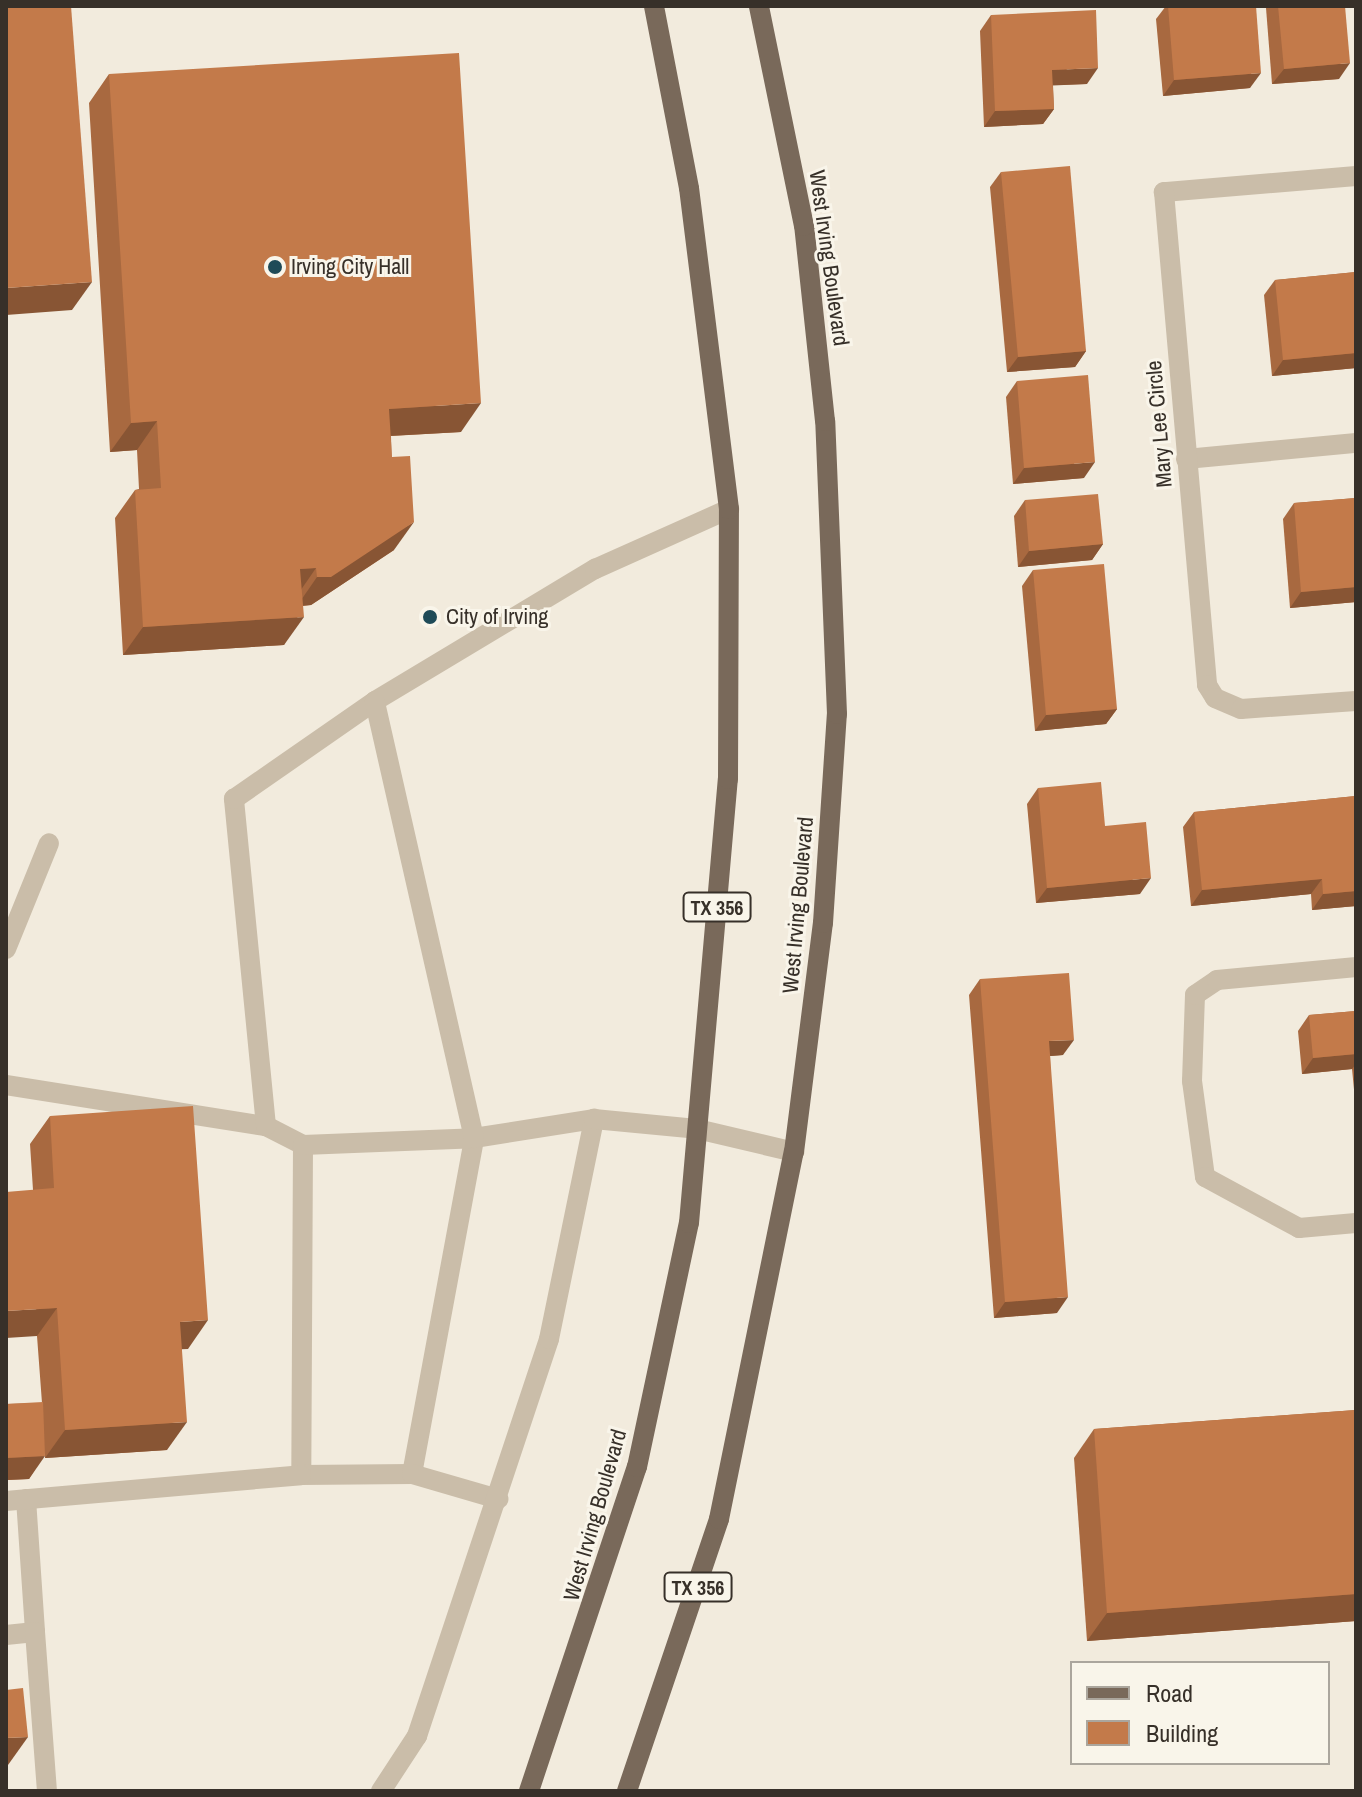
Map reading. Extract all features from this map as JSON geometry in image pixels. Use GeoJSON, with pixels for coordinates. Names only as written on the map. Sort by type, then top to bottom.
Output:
{"type":"FeatureCollection","features":[{"type":"Feature","properties":{"kind":"main road","name":"West Irving Boulevard"},"geometry":{"type":"LineString","coordinates":[[529,1791],[637,1467],[689,1223],[728,779],[729,509],[689,188],[654,6]]}},
{"type":"Feature","properties":{"kind":"main road","name":"West Irving Boulevard"},"geometry":{"type":"LineString","coordinates":[[627,1791],[719,1519],[794,1152],[823,923],[837,714],[825,421],[804,226],[759,6]]}},
{"type":"Feature","properties":{"kind":"street","name":"Mary Lee Circle"},"geometry":{"type":"LineString","coordinates":[[1356,176],[1164,192],[1203,667],[1215,698],[1241,709],[1356,701]]}},
{"type":"Feature","properties":{"kind":"street"},"geometry":{"type":"LineString","coordinates":[[1186,459],[1356,443]]}},
{"type":"Feature","properties":{"kind":"street"},"geometry":{"type":"LineString","coordinates":[[266,1126],[234,799],[375,701],[595,569],[729,509]]}},
{"type":"Feature","properties":{"kind":"street"},"geometry":{"type":"LineString","coordinates":[[375,701],[474,1138],[412,1474]]}},
{"type":"Feature","properties":{"kind":"street"},"geometry":{"type":"LineString","coordinates":[[6,949],[49,843]]}},
{"type":"Feature","properties":{"kind":"street"},"geometry":{"type":"LineString","coordinates":[[1356,967],[1217,980],[1195,995],[1192,1081],[1205,1177],[1299,1228],[1356,1223]]}},
{"type":"Feature","properties":{"kind":"street"},"geometry":{"type":"LineString","coordinates":[[6,1085],[266,1126],[303,1145],[474,1138],[594,1119],[697,1129],[794,1152]]}},
{"type":"Feature","properties":{"kind":"street"},"geometry":{"type":"LineString","coordinates":[[381,1791],[417,1736],[549,1339],[594,1119]]}},
{"type":"Feature","properties":{"kind":"street"},"geometry":{"type":"LineString","coordinates":[[301,1475],[303,1145]]}},
{"type":"Feature","properties":{"kind":"street"},"geometry":{"type":"LineString","coordinates":[[47,1791],[35,1632],[16,1500],[301,1475],[412,1474],[498,1499]]}},
{"type":"Feature","properties":{"kind":"street"},"geometry":{"type":"LineString","coordinates":[[6,1635],[35,1632]]}},
{"type":"Feature","properties":{"kind":"building"},"geometry":{"type":"Polygon","coordinates":[[[6,6],[71,6],[92,282],[6,288],[6,6]]]}},
{"type":"Feature","properties":{"kind":"building"},"geometry":{"type":"Polygon","coordinates":[[[1168,6],[1256,6],[1261,73],[1174,80],[1168,6]]]}},
{"type":"Feature","properties":{"kind":"building"},"geometry":{"type":"Polygon","coordinates":[[[1278,6],[1345,6],[1350,63],[1284,69],[1278,6]]]}},
{"type":"Feature","properties":{"kind":"building"},"geometry":{"type":"Polygon","coordinates":[[[1096,10],[1098,68],[1052,70],[1054,109],[995,111],[991,15],[1096,10]]]}},
{"type":"Feature","properties":{"kind":"building","name":"Irving City Hall"},"geometry":{"type":"Polygon","coordinates":[[[459,53],[481,403],[389,409],[392,457],[410,456],[414,522],[331,577],[317,577],[316,568],[300,569],[304,617],[143,627],[135,490],[161,488],[157,421],[131,423],[109,74],[459,53]]]}},
{"type":"Feature","properties":{"kind":"building"},"geometry":{"type":"Polygon","coordinates":[[[1070,166],[1086,351],[1018,357],[1001,172],[1070,166]]]}},
{"type":"Feature","properties":{"kind":"building"},"geometry":{"type":"Polygon","coordinates":[[[1356,272],[1356,353],[1283,360],[1275,280],[1356,272]]]}},
{"type":"Feature","properties":{"kind":"building"},"geometry":{"type":"Polygon","coordinates":[[[1088,375],[1095,462],[1024,468],[1017,381],[1088,375]]]}},
{"type":"Feature","properties":{"kind":"building"},"geometry":{"type":"Polygon","coordinates":[[[1098,494],[1103,544],[1029,551],[1025,500],[1098,494]]]}},
{"type":"Feature","properties":{"kind":"building"},"geometry":{"type":"Polygon","coordinates":[[[1356,498],[1356,587],[1301,592],[1294,503],[1356,498]]]}},
{"type":"Feature","properties":{"kind":"building"},"geometry":{"type":"Polygon","coordinates":[[[1104,564],[1117,709],[1046,715],[1033,570],[1104,564]]]}},
{"type":"Feature","properties":{"kind":"building"},"geometry":{"type":"Polygon","coordinates":[[[1101,782],[1105,826],[1146,822],[1151,878],[1047,888],[1038,788],[1101,782]]]}},
{"type":"Feature","properties":{"kind":"building"},"geometry":{"type":"Polygon","coordinates":[[[1356,796],[1356,891],[1323,894],[1322,879],[1202,890],[1194,812],[1356,796]]]}},
{"type":"Feature","properties":{"kind":"building"},"geometry":{"type":"Polygon","coordinates":[[[1069,973],[1074,1040],[1049,1041],[1068,1297],[1005,1302],[980,979],[1069,973]]]}},
{"type":"Feature","properties":{"kind":"building"},"geometry":{"type":"Polygon","coordinates":[[[1356,1011],[1356,1054],[1313,1058],[1309,1015],[1356,1011]]]}},
{"type":"Feature","properties":{"kind":"building"},"geometry":{"type":"Polygon","coordinates":[[[193,1106],[208,1320],[180,1322],[187,1422],[65,1430],[57,1308],[6,1311],[6,1192],[54,1188],[50,1116],[193,1106]]]}},
{"type":"Feature","properties":{"kind":"building"},"geometry":{"type":"Polygon","coordinates":[[[43,1402],[45,1456],[6,1458],[6,1404],[43,1402]]]}},
{"type":"Feature","properties":{"kind":"building"},"geometry":{"type":"Polygon","coordinates":[[[1356,1410],[1356,1594],[1107,1613],[1094,1429],[1356,1410]]]}},
{"type":"Feature","properties":{"kind":"building"},"geometry":{"type":"Polygon","coordinates":[[[23,1688],[28,1737],[6,1738],[6,1690],[23,1688]]]}},
{"type":"Feature","properties":{"kind":"place","name":"Irving City Hall"},"geometry":{"type":"Point","coordinates":[275,267]}},
{"type":"Feature","properties":{"kind":"place","name":"City of Irving"},"geometry":{"type":"Point","coordinates":[430,617]}}]}
